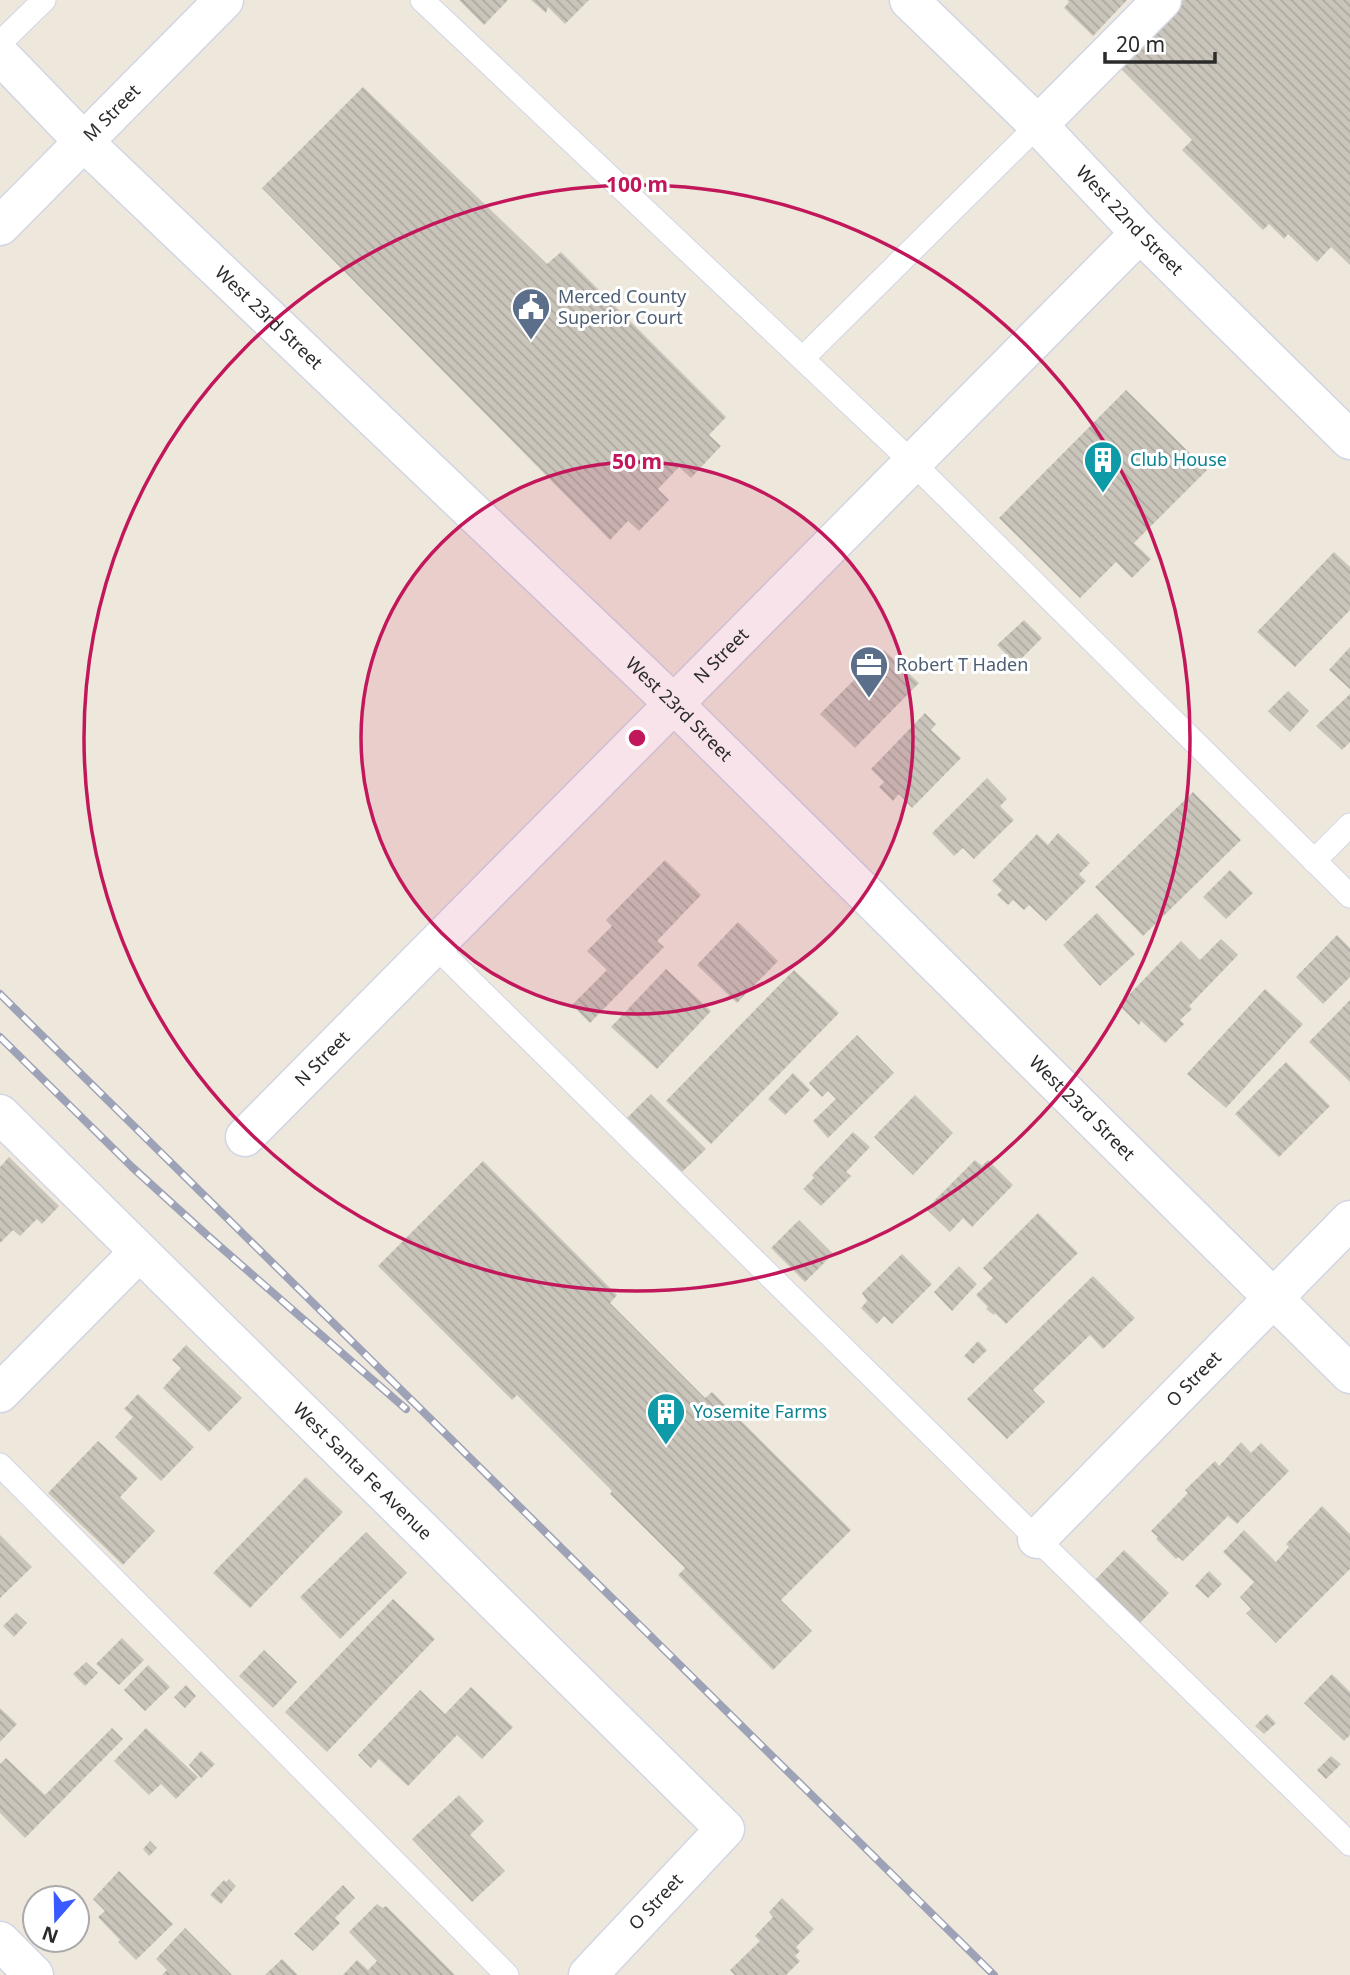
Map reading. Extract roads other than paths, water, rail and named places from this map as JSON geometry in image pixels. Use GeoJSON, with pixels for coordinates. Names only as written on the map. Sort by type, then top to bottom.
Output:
{"type":"FeatureCollection","features":[{"type":"Feature","properties":{"kind":"street","name":"M Street"},"geometry":{"type":"LineString","coordinates":[[0,226],[224,0]]}},
{"type":"Feature","properties":{"kind":"street","name":"West 22nd Street"},"geometry":{"type":"LineString","coordinates":[[909,0],[1038,125],[1140,233],[1349,437]]}},
{"type":"Feature","properties":{"kind":"street"},"geometry":{"type":"LineString","coordinates":[[1038,125],[1163,0]]}},
{"type":"Feature","properties":{"kind":"street","name":"West 23rd Street"},"geometry":{"type":"LineString","coordinates":[[0,55],[84,142],[674,704],[1350,1374]]}},
{"type":"Feature","properties":{"kind":"street","name":"N Street"},"geometry":{"type":"LineString","coordinates":[[245,1137],[1140,233]]}},
{"type":"Feature","properties":{"kind":"street","name":"West Santa Fe Avenue"},"geometry":{"type":"LineString","coordinates":[[0,1114],[725,1829]]}},
{"type":"Feature","properties":{"kind":"street","name":"O Street"},"geometry":{"type":"LineString","coordinates":[[1037,1539],[1350,1220]]}},
{"type":"Feature","properties":{"kind":"street"},"geometry":{"type":"LineString","coordinates":[[0,1393],[139,1252]]}},
{"type":"Feature","properties":{"kind":"street","name":"O Street"},"geometry":{"type":"LineString","coordinates":[[588,1975],[725,1829]]}},
{"type":"Feature","properties":{"kind":"street"},"geometry":{"type":"LineString","coordinates":[[0,1941],[34,1975]]}},
{"type":"Feature","properties":{"kind":"lane"},"geometry":{"type":"LineString","coordinates":[[0,43],[44,0]]}},
{"type":"Feature","properties":{"kind":"lane"},"geometry":{"type":"LineString","coordinates":[[422,0],[913,463],[1350,896]]}},
{"type":"Feature","properties":{"kind":"lane"},"geometry":{"type":"LineString","coordinates":[[803,358],[1038,125]]}},
{"type":"Feature","properties":{"kind":"lane"},"geometry":{"type":"LineString","coordinates":[[1314,861],[1350,825]]}},
{"type":"Feature","properties":{"kind":"lane"},"geometry":{"type":"LineString","coordinates":[[434,944],[1037,1539],[1350,1843]]}},
{"type":"Feature","properties":{"kind":"lane"},"geometry":{"type":"LineString","coordinates":[[0,1465],[507,1975]]}},
{"type":"Feature","properties":{"kind":"railway"},"geometry":{"type":"LineString","coordinates":[[0,994],[994,1975]]}},
{"type":"Feature","properties":{"kind":"railway"},"geometry":{"type":"LineString","coordinates":[[0,1037],[132,1167],[406,1409]]}},
{"type":"Feature","properties":{"kind":"place","name":"Merced County Superior Court"},"geometry":{"type":"Point","coordinates":[531,341]}},
{"type":"Feature","properties":{"kind":"place","name":"Club House"},"geometry":{"type":"Point","coordinates":[1103,494]}},
{"type":"Feature","properties":{"kind":"place","name":"Robert T Haden"},"geometry":{"type":"Point","coordinates":[869,699]}},
{"type":"Feature","properties":{"kind":"place","name":"Yosemite Farms"},"geometry":{"type":"Point","coordinates":[666,1446]}}]}
